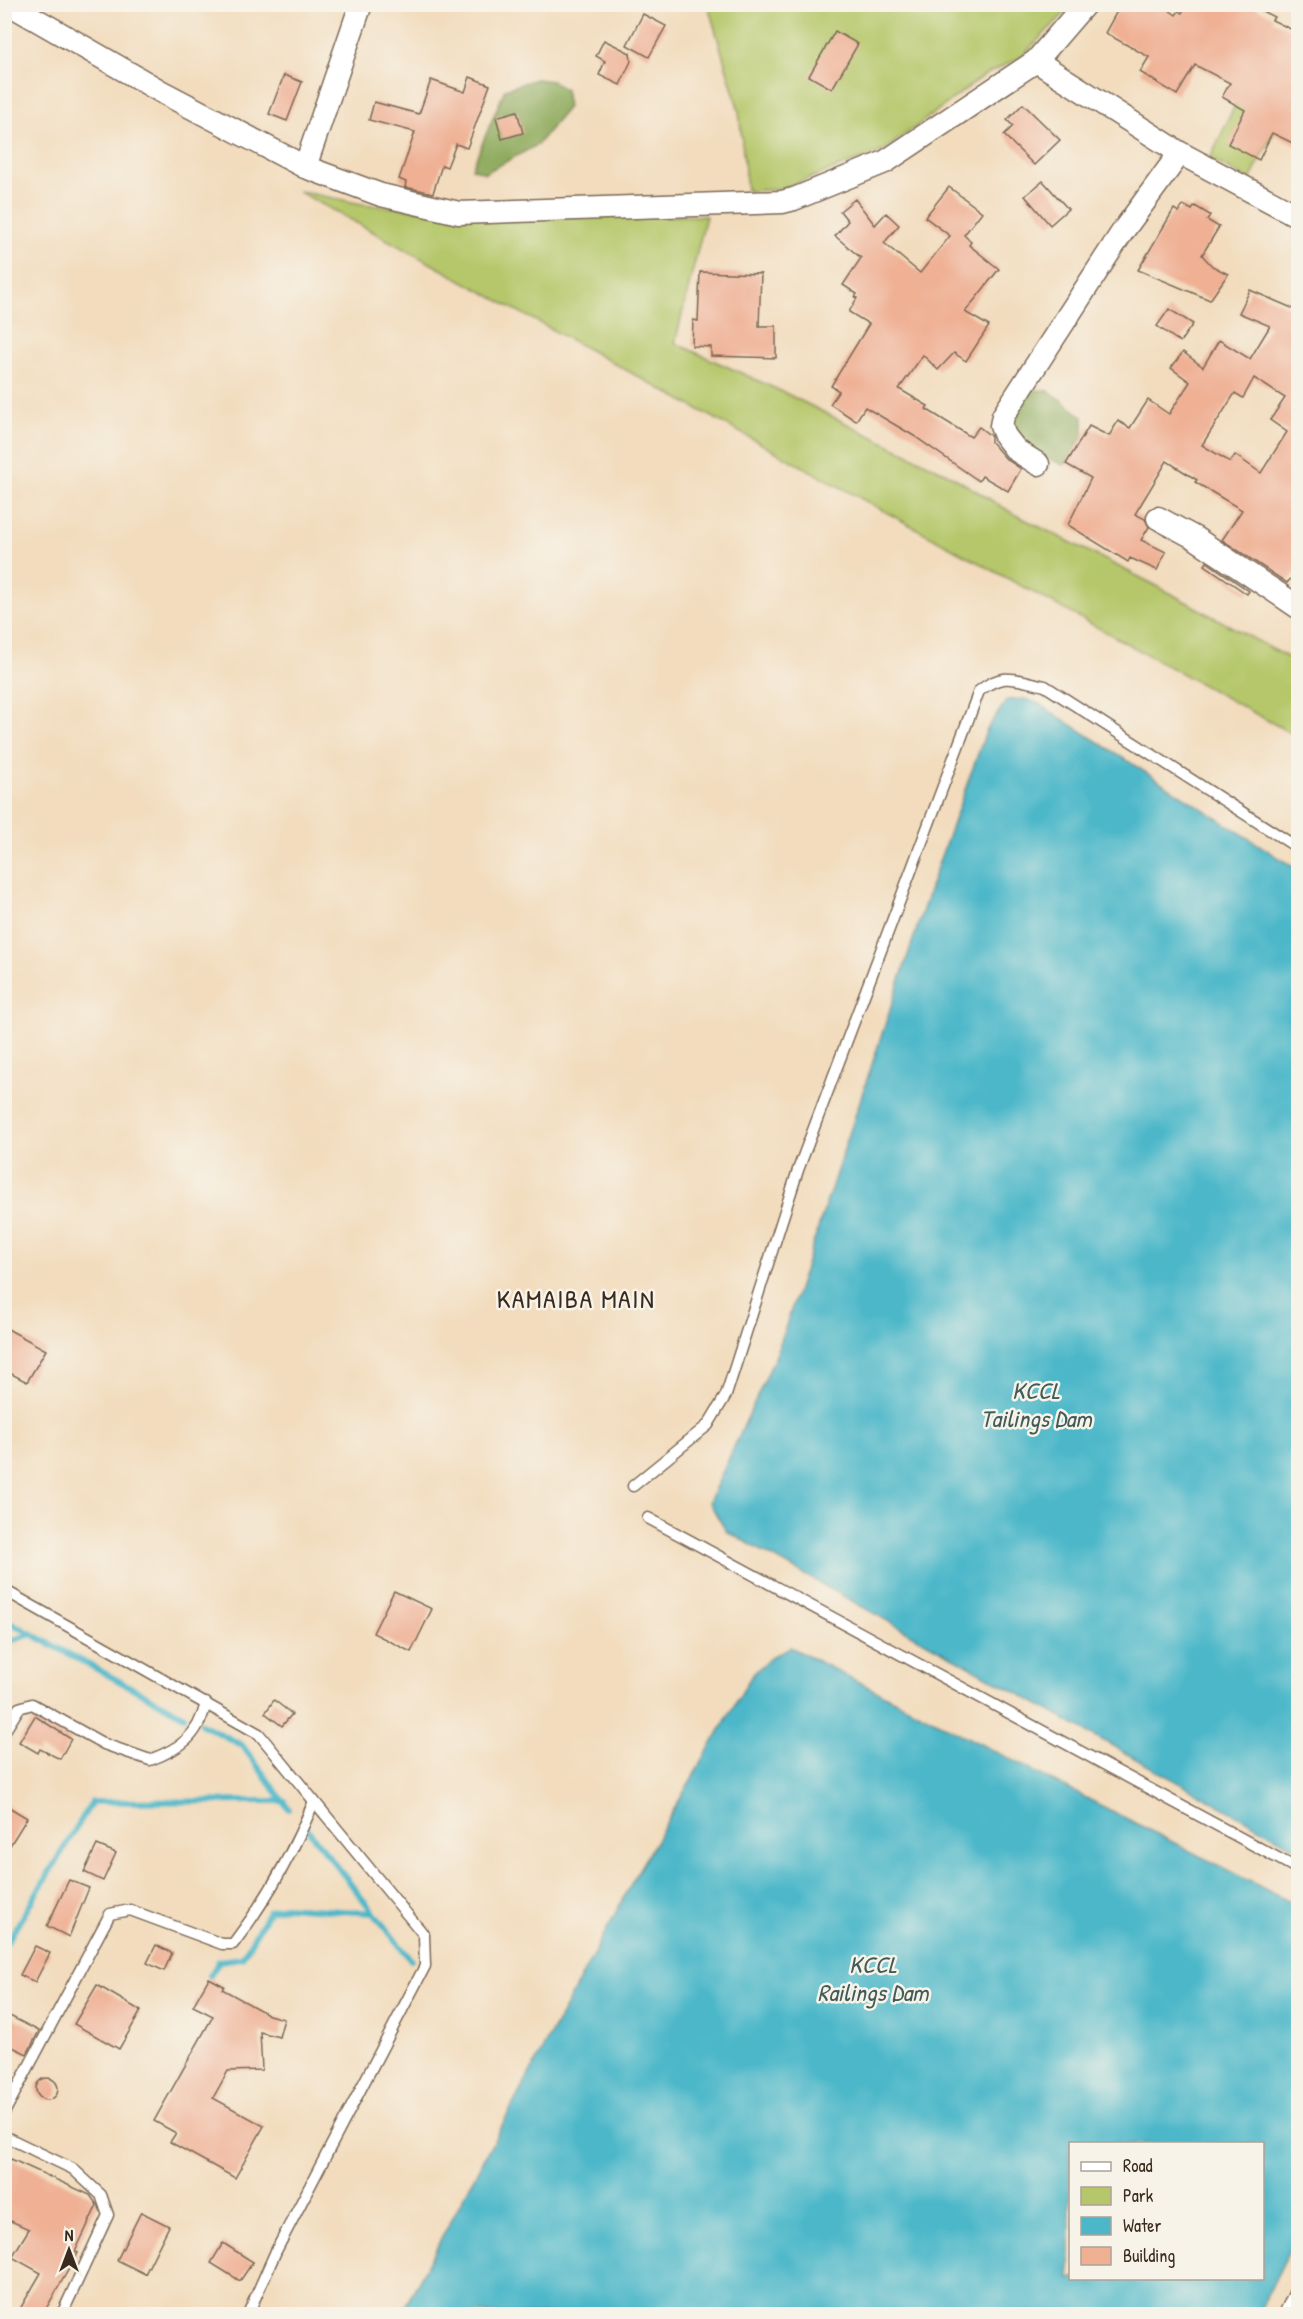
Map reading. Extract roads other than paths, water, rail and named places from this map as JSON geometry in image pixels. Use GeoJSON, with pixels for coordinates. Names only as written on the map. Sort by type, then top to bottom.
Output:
{"type":"FeatureCollection","features":[{"type":"Feature","properties":{"kind":"street"},"geometry":{"type":"LineString","coordinates":[[9,4],[162,92],[305,167],[381,195],[459,213],[782,202],[885,162],[1036,61],[1085,4]]}},
{"type":"Feature","properties":{"kind":"street"},"geometry":{"type":"LineString","coordinates":[[305,167],[361,4]]}},
{"type":"Feature","properties":{"kind":"street"},"geometry":{"type":"LineString","coordinates":[[1036,61],[1180,153],[1299,216]]}},
{"type":"Feature","properties":{"kind":"street"},"geometry":{"type":"LineString","coordinates":[[1038,464],[1016,450],[1005,436],[1001,426],[1004,416],[1123,231],[1180,153]]}},
{"type":"Feature","properties":{"kind":"street"},"geometry":{"type":"LineString","coordinates":[[1158,518],[1195,538],[1298,612]]}},
{"type":"Feature","properties":{"kind":"lane"},"geometry":{"type":"LineString","coordinates":[[633,1486],[708,1425],[726,1395],[798,1170],[979,691],[994,679],[1008,679],[1045,686],[1299,848]]}},
{"type":"Feature","properties":{"kind":"lane"},"geometry":{"type":"LineString","coordinates":[[648,1518],[1299,1869]]}},
{"type":"Feature","properties":{"kind":"lane"},"geometry":{"type":"LineString","coordinates":[[5,1592],[259,1734],[424,1935],[425,1966],[276,2251],[248,2314]]}},
{"type":"Feature","properties":{"kind":"lane"},"geometry":{"type":"LineString","coordinates":[[4,1732],[19,1708],[32,1704],[104,1744],[150,1760],[173,1751],[191,1735],[201,1724],[206,1703]]}},
{"type":"Feature","properties":{"kind":"lane"},"geometry":{"type":"LineString","coordinates":[[4,2113],[110,1914],[130,1910],[204,1935],[222,1944],[233,1944],[251,1921],[304,1825],[314,1801]]}},
{"type":"Feature","properties":{"kind":"lane"},"geometry":{"type":"LineString","coordinates":[[4,2136],[73,2169],[101,2194],[108,2215],[62,2314]]}},
{"type":"Feature","properties":{"kind":"lane"},"geometry":{"type":"LineString","coordinates":[[1284,2314],[1299,2285]]}},
{"type":"Feature","properties":{"kind":"water","name":"KCCL Tailings Dam"},"geometry":{"type":"Polygon","coordinates":[[[1026,699],[1039,704],[1298,870],[1298,1849],[726,1531],[709,1502],[777,1353],[935,873],[987,729],[1007,700],[1026,699]]]}},
{"type":"Feature","properties":{"kind":"water","name":"KCCL Railings Dam"},"geometry":{"type":"Polygon","coordinates":[[[790,1647],[1298,1906],[1298,2233],[1258,2314],[401,2314],[638,1871],[752,1675],[771,1657],[790,1647]]]}},
{"type":"Feature","properties":{"kind":"waterway"},"geometry":{"type":"LineString","coordinates":[[4,1619],[184,1716]]}},
{"type":"Feature","properties":{"kind":"waterway"},"geometry":{"type":"LineString","coordinates":[[4,1643],[32,1634]]}},
{"type":"Feature","properties":{"kind":"waterway"},"geometry":{"type":"LineString","coordinates":[[201,1724],[242,1745],[289,1809]]}},
{"type":"Feature","properties":{"kind":"waterway"},"geometry":{"type":"LineString","coordinates":[[4,1947],[92,1802],[285,1801]]}},
{"type":"Feature","properties":{"kind":"waterway"},"geometry":{"type":"LineString","coordinates":[[304,1825],[411,1960]]}},
{"type":"Feature","properties":{"kind":"waterway"},"geometry":{"type":"LineString","coordinates":[[210,1976],[219,1961],[242,1958],[269,1911],[284,1907],[372,1913]]}},
{"type":"Feature","properties":{"kind":"district","name":"KAMAIBA MAIN"},"geometry":{"type":"Point","coordinates":[576,1298]}}]}
